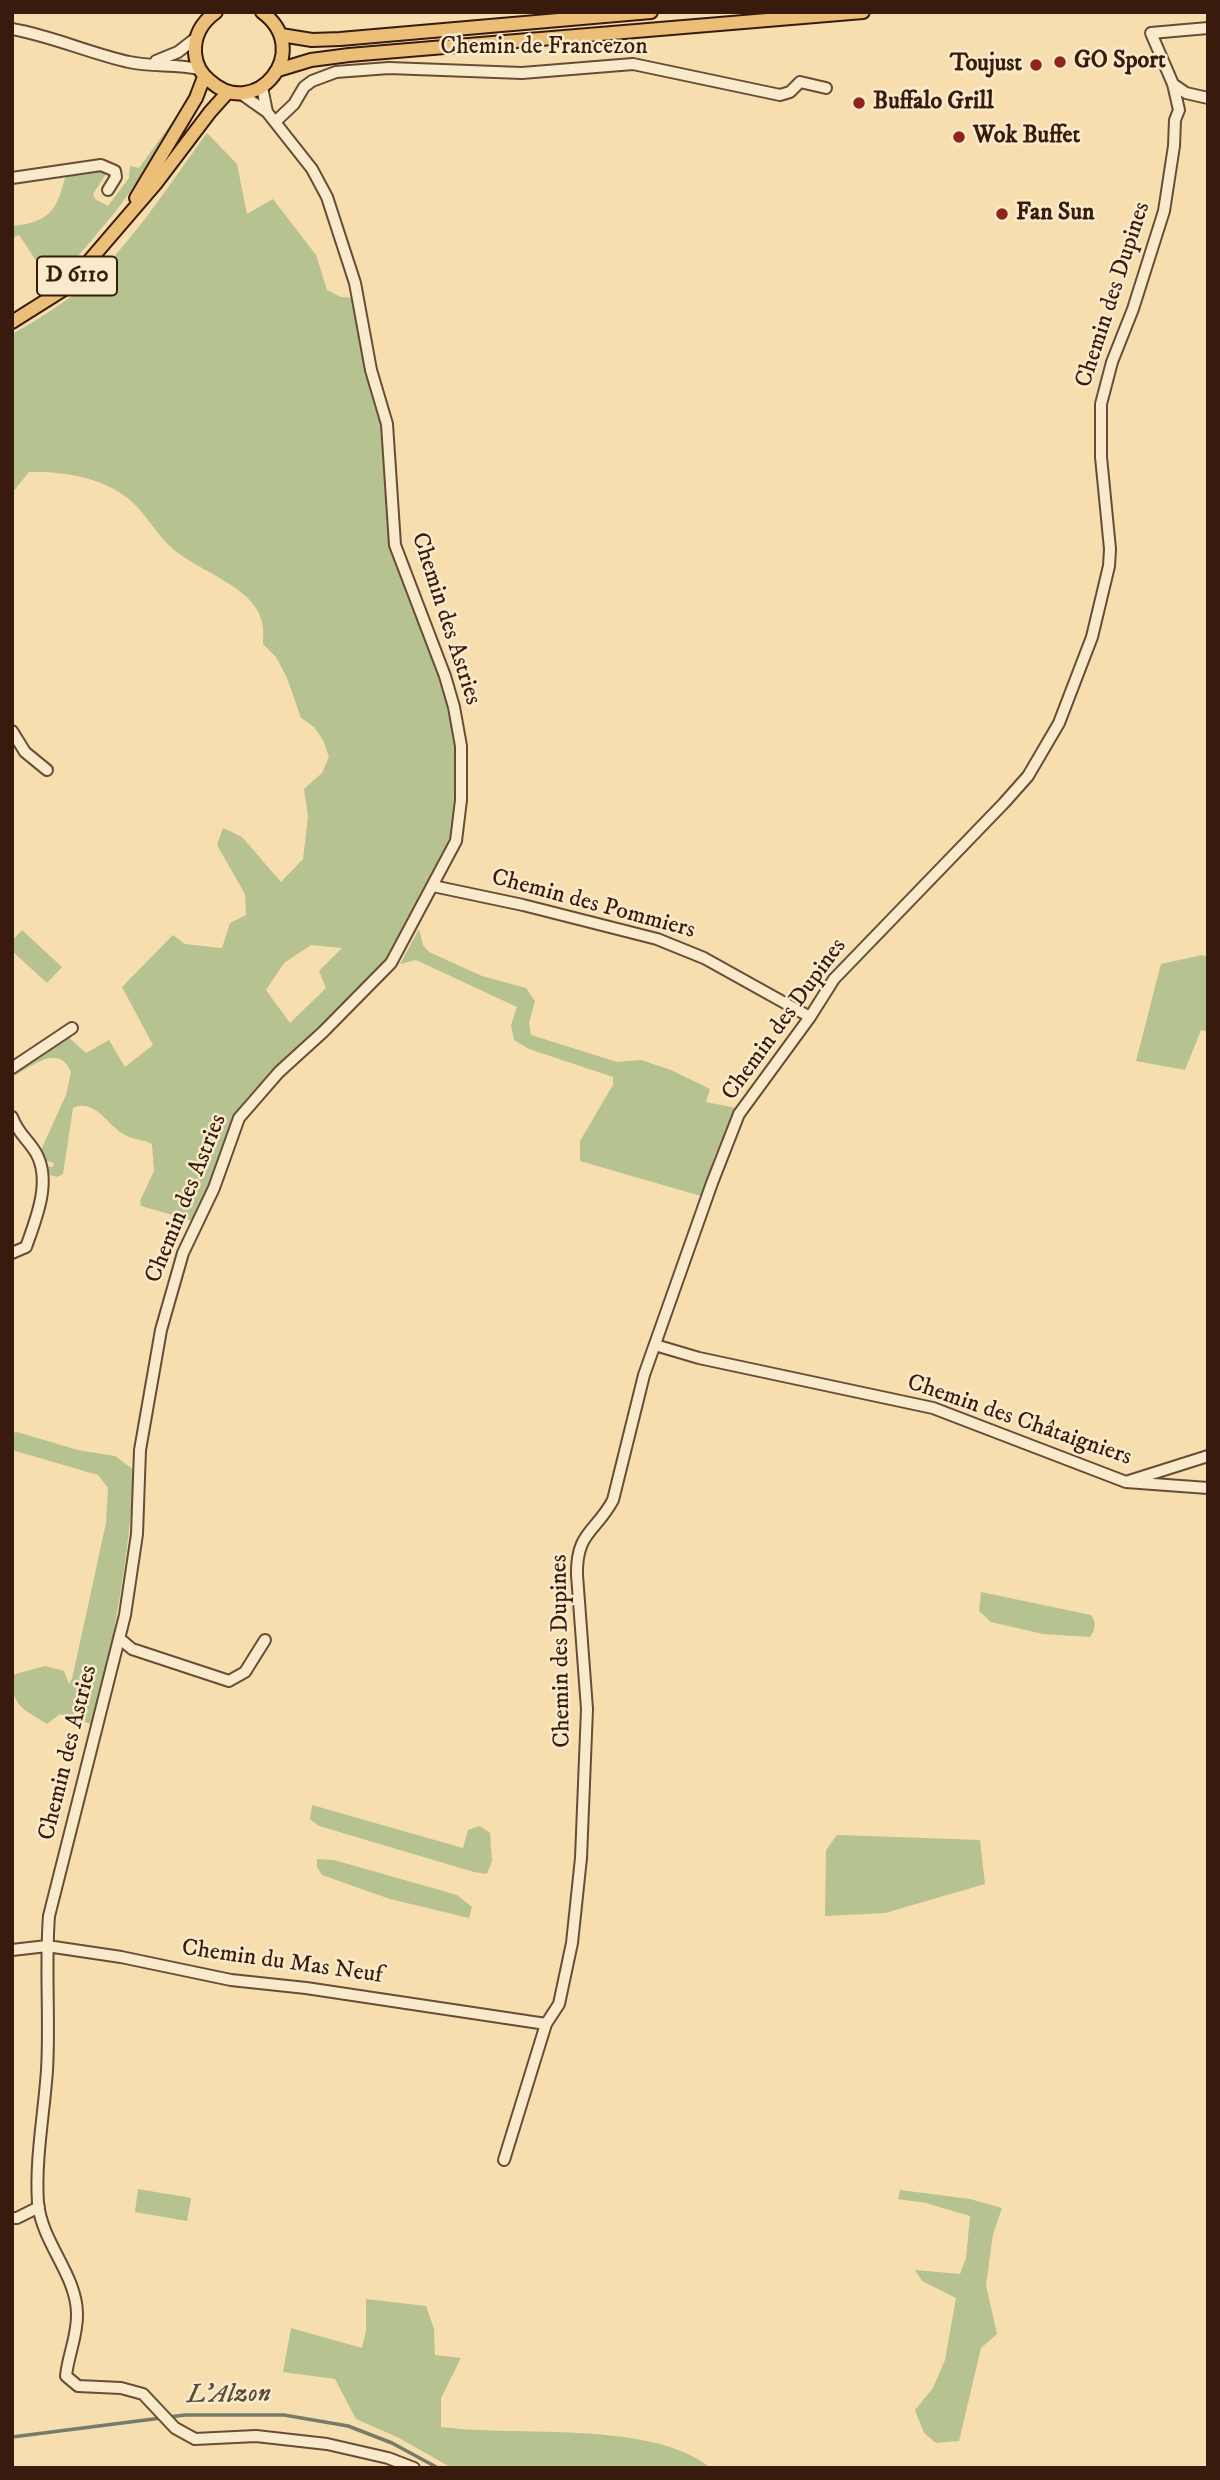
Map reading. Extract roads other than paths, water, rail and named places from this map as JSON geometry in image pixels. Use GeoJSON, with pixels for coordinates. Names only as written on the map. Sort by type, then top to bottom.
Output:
{"type":"FeatureCollection","features":[{"type":"Feature","properties":{"kind":"main road"},"geometry":{"type":"LineString","coordinates":[[216,12],[201,27],[196,38],[196,59],[202,73],[215,86],[234,93],[262,87],[278,70],[282,59],[281,35],[276,25],[262,12]]}},
{"type":"Feature","properties":{"kind":"main road"},"geometry":{"type":"LineString","coordinates":[[281,35],[312,40],[340,39],[651,12]]}},
{"type":"Feature","properties":{"kind":"main road"},"geometry":{"type":"LineString","coordinates":[[278,70],[311,60],[349,55],[863,12]]}},
{"type":"Feature","properties":{"kind":"main road","name":"D 6110"},"geometry":{"type":"LineString","coordinates":[[128,215],[145,181],[196,98],[202,73]]}},
{"type":"Feature","properties":{"kind":"main road","name":"D 6110"},"geometry":{"type":"LineString","coordinates":[[12,322],[66,288],[158,181],[210,112],[234,93]]}},
{"type":"Feature","properties":{"kind":"street","name":"Chemin des Dupines"},"geometry":{"type":"LineString","coordinates":[[504,2160],[546,2024],[559,2004],[572,1943],[581,1858],[587,1709],[576,1561],[581,1542],[607,1513],[614,1500],[644,1375],[739,1114],[835,979],[1028,776],[1059,723],[1088,649],[1109,566],[1110,549],[1101,457],[1101,404],[1112,362],[1133,310],[1164,211],[1174,146],[1175,120],[1179,110],[1173,84],[1150,33],[1208,28]]}},
{"type":"Feature","properties":{"kind":"street"},"geometry":{"type":"LineString","coordinates":[[12,29],[131,63],[202,73]]}},
{"type":"Feature","properties":{"kind":"street"},"geometry":{"type":"LineString","coordinates":[[150,64],[172,56],[196,38]]}},
{"type":"Feature","properties":{"kind":"street","name":"Chemin de Francezon"},"geometry":{"type":"LineString","coordinates":[[271,117],[294,104],[304,87],[312,81],[337,72],[381,68],[522,73],[633,64],[780,95],[790,92],[800,82],[826,88]]}},
{"type":"Feature","properties":{"kind":"street"},"geometry":{"type":"LineString","coordinates":[[1173,84],[1186,93],[1208,99]]}},
{"type":"Feature","properties":{"kind":"street","name":"Chemin des Astries"},"geometry":{"type":"LineString","coordinates":[[262,87],[271,117]]}},
{"type":"Feature","properties":{"kind":"street","name":"Chemin des Astries"},"geometry":{"type":"LineString","coordinates":[[234,93],[271,117],[312,170],[327,197],[355,283],[372,370],[387,424],[395,545],[445,676],[454,707],[461,746],[461,800],[456,841],[391,963],[279,1072],[239,1118],[214,1188],[183,1253],[161,1330],[140,1450],[137,1534],[125,1615],[49,1916],[47,2068],[38,2186],[39,2207],[50,2243],[69,2281],[77,2312],[66,2376],[78,2386],[121,2388],[143,2393],[175,2428],[195,2439],[256,2436],[327,2444],[388,2458],[414,2468]]}},
{"type":"Feature","properties":{"kind":"street"},"geometry":{"type":"LineString","coordinates":[[12,178],[101,165],[115,171],[116,177],[108,190]]}},
{"type":"Feature","properties":{"kind":"street"},"geometry":{"type":"LineString","coordinates":[[12,732],[25,752],[47,770]]}},
{"type":"Feature","properties":{"kind":"street","name":"Chemin des Pommiers"},"geometry":{"type":"LineString","coordinates":[[433,886],[523,905],[657,939],[704,958],[810,1017]]}},
{"type":"Feature","properties":{"kind":"street"},"geometry":{"type":"LineString","coordinates":[[12,1068],[72,1028]]}},
{"type":"Feature","properties":{"kind":"street"},"geometry":{"type":"LineString","coordinates":[[12,1116],[19,1133],[37,1155],[42,1177],[39,1207],[26,1247],[12,1253]]}},
{"type":"Feature","properties":{"kind":"street","name":"Chemin des Châtaigniers"},"geometry":{"type":"LineString","coordinates":[[655,1345],[699,1358],[933,1408],[1126,1482],[1208,1488]]}},
{"type":"Feature","properties":{"kind":"street"},"geometry":{"type":"LineString","coordinates":[[1126,1482],[1208,1456]]}},
{"type":"Feature","properties":{"kind":"street"},"geometry":{"type":"LineString","coordinates":[[119,1638],[132,1649],[229,1681],[245,1672],[265,1640]]}},
{"type":"Feature","properties":{"kind":"street","name":"Chemin du Mas Neuf"},"geometry":{"type":"LineString","coordinates":[[12,1950],[47,1946],[121,1957],[230,1980],[319,1990],[546,2024]]}},
{"type":"Feature","properties":{"kind":"street"},"geometry":{"type":"LineString","coordinates":[[12,2218],[39,2207]]}},
{"type":"Feature","properties":{"kind":"waterway","name":"L'Alzon"},"geometry":{"type":"LineString","coordinates":[[12,2437],[185,2415],[284,2415],[348,2426],[392,2443],[438,2468]]}},
{"type":"Feature","properties":{"kind":"place","name":"GO Sport"},"geometry":{"type":"Point","coordinates":[1060,62]}},
{"type":"Feature","properties":{"kind":"place","name":"Toujust"},"geometry":{"type":"Point","coordinates":[1036,65]}},
{"type":"Feature","properties":{"kind":"place","name":"Buffalo Grill"},"geometry":{"type":"Point","coordinates":[859,103]}},
{"type":"Feature","properties":{"kind":"place","name":"Wok Buffet"},"geometry":{"type":"Point","coordinates":[959,137]}},
{"type":"Feature","properties":{"kind":"place","name":"Fan Sun"},"geometry":{"type":"Point","coordinates":[1002,214]}}]}
